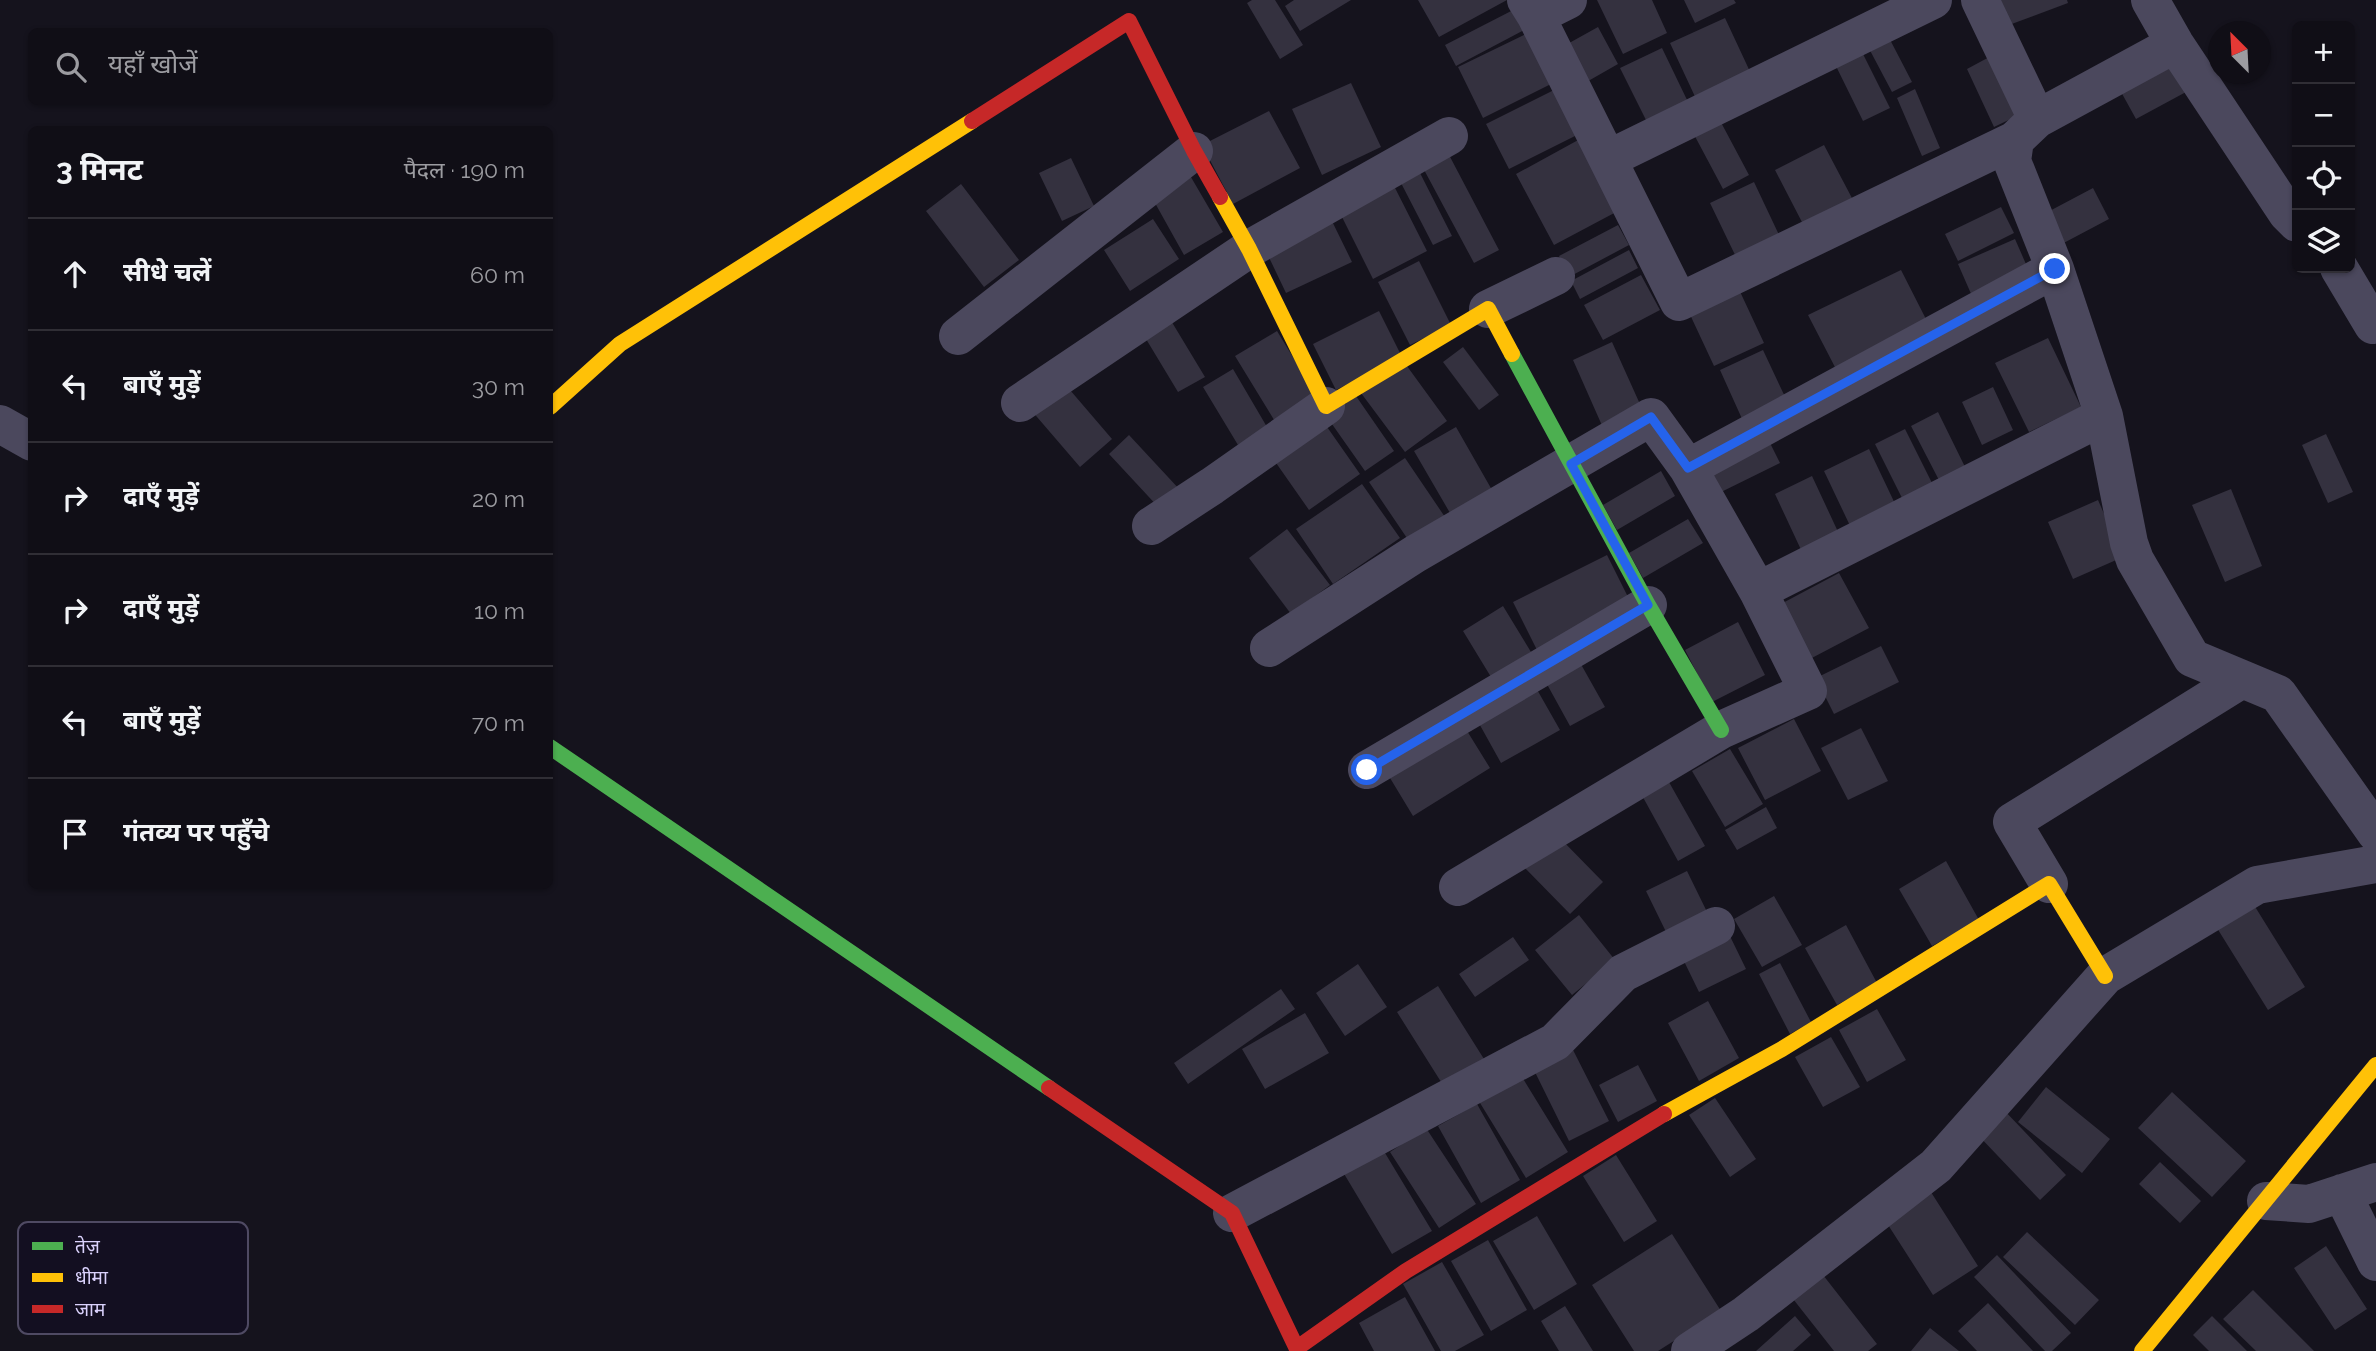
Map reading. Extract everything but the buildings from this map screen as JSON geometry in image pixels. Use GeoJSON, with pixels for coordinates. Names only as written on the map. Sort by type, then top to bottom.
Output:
{"type":"FeatureCollection","features":[{"type":"Feature","properties":{"kind":"street"},"geometry":{"type":"LineString","coordinates":[[1608,159],[1933,0]]}},
{"type":"Feature","properties":{"kind":"street"},"geometry":{"type":"LineString","coordinates":[[1980,0],[2026,130],[2012,161],[2055,269],[2104,415],[2129,543],[2135,559],[2192,658],[2278,694],[2376,833]]}},
{"type":"Feature","properties":{"kind":"street"},"geometry":{"type":"LineString","coordinates":[[2150,0],[2175,44],[2292,218]]}},
{"type":"Feature","properties":{"kind":"street"},"geometry":{"type":"LineString","coordinates":[[1543,5],[1608,159],[1679,302],[2026,130],[2175,44]]}},
{"type":"Feature","properties":{"kind":"street"},"geometry":{"type":"LineString","coordinates":[[553,404],[620,344],[1129,21],[1194,151],[1249,249],[1326,406]]}},
{"type":"Feature","properties":{"kind":"street"},"geometry":{"type":"LineString","coordinates":[[1020,403],[1249,249],[1449,136]]}},
{"type":"Feature","properties":{"kind":"street"},"geometry":{"type":"LineString","coordinates":[[958,336],[1194,151]]}},
{"type":"Feature","properties":{"kind":"street"},"geometry":{"type":"LineString","coordinates":[[1688,468],[2055,269]]}},
{"type":"Feature","properties":{"kind":"street"},"geometry":{"type":"LineString","coordinates":[[2342,273],[2375,326]]}},
{"type":"Feature","properties":{"kind":"street"},"geometry":{"type":"LineString","coordinates":[[1151,526],[1326,406],[1488,309],[1556,276]]}},
{"type":"Feature","properties":{"kind":"street"},"geometry":{"type":"LineString","coordinates":[[1488,309],[1648,605],[1721,730]]}},
{"type":"Feature","properties":{"kind":"street"},"geometry":{"type":"LineString","coordinates":[[1758,591],[2104,415]]}},
{"type":"Feature","properties":{"kind":"street"},"geometry":{"type":"LineString","coordinates":[[1269,648],[1415,554],[1651,417],[1688,468],[1758,591],[1808,691],[1721,730],[1458,887]]}},
{"type":"Feature","properties":{"kind":"street"},"geometry":{"type":"LineString","coordinates":[[0,424],[28,440]]}},
{"type":"Feature","properties":{"kind":"street"},"geometry":{"type":"LineString","coordinates":[[1367,770],[1648,605]]}},
{"type":"Feature","properties":{"kind":"street"},"geometry":{"type":"LineString","coordinates":[[2105,976],[2012,822],[2242,679]]}},
{"type":"Feature","properties":{"kind":"street"},"geometry":{"type":"LineString","coordinates":[[553,749],[1231,1213],[1298,1350],[1406,1271],[1688,1100],[1782,1049],[2049,884]]}},
{"type":"Feature","properties":{"kind":"street"},"geometry":{"type":"LineString","coordinates":[[1690,1351],[1746,1314],[1936,1166],[2105,976],[2257,885],[2376,864]]}},
{"type":"Feature","properties":{"kind":"street"},"geometry":{"type":"LineString","coordinates":[[1231,1213],[1555,1042],[1623,973],[1716,926]]}},
{"type":"Feature","properties":{"kind":"street"},"geometry":{"type":"LineString","coordinates":[[2142,1351],[2376,1065]]}},
{"type":"Feature","properties":{"kind":"street"},"geometry":{"type":"LineString","coordinates":[[2266,1201],[2309,1204],[2359,1188],[2376,1262]]}},
{"type":"Feature","properties":{"kind":"traffic: fast"},"geometry":{"type":"LineString","coordinates":[[1512,354],[1648,605],[1721,730]]}},
{"type":"Feature","properties":{"kind":"traffic: fast"},"geometry":{"type":"LineString","coordinates":[[553,749],[1049,1088]]}},
{"type":"Feature","properties":{"kind":"traffic: slow"},"geometry":{"type":"LineString","coordinates":[[553,404],[620,344],[972,121]]}},
{"type":"Feature","properties":{"kind":"traffic: slow"},"geometry":{"type":"LineString","coordinates":[[1220,197],[1249,249],[1326,406],[1488,309],[1512,354]]}},
{"type":"Feature","properties":{"kind":"traffic: slow"},"geometry":{"type":"LineString","coordinates":[[1664,1114],[1782,1049],[2049,884],[2105,976]]}},
{"type":"Feature","properties":{"kind":"traffic: slow"},"geometry":{"type":"LineString","coordinates":[[2142,1351],[2376,1065]]}},
{"type":"Feature","properties":{"kind":"traffic: jam"},"geometry":{"type":"LineString","coordinates":[[972,121],[1129,21],[1220,197]]}},
{"type":"Feature","properties":{"kind":"traffic: jam"},"geometry":{"type":"LineString","coordinates":[[1049,1088],[1232,1213],[1298,1351]]}},
{"type":"Feature","properties":{"kind":"traffic: jam"},"geometry":{"type":"LineString","coordinates":[[1297,1348],[1406,1271],[1664,1114]]}},
{"type":"Feature","properties":{"kind":"route"},"geometry":{"type":"LineString","coordinates":[[1367,770],[1648,605],[1571,464],[1651,417],[1688,468],[2055,269]]}}]}
